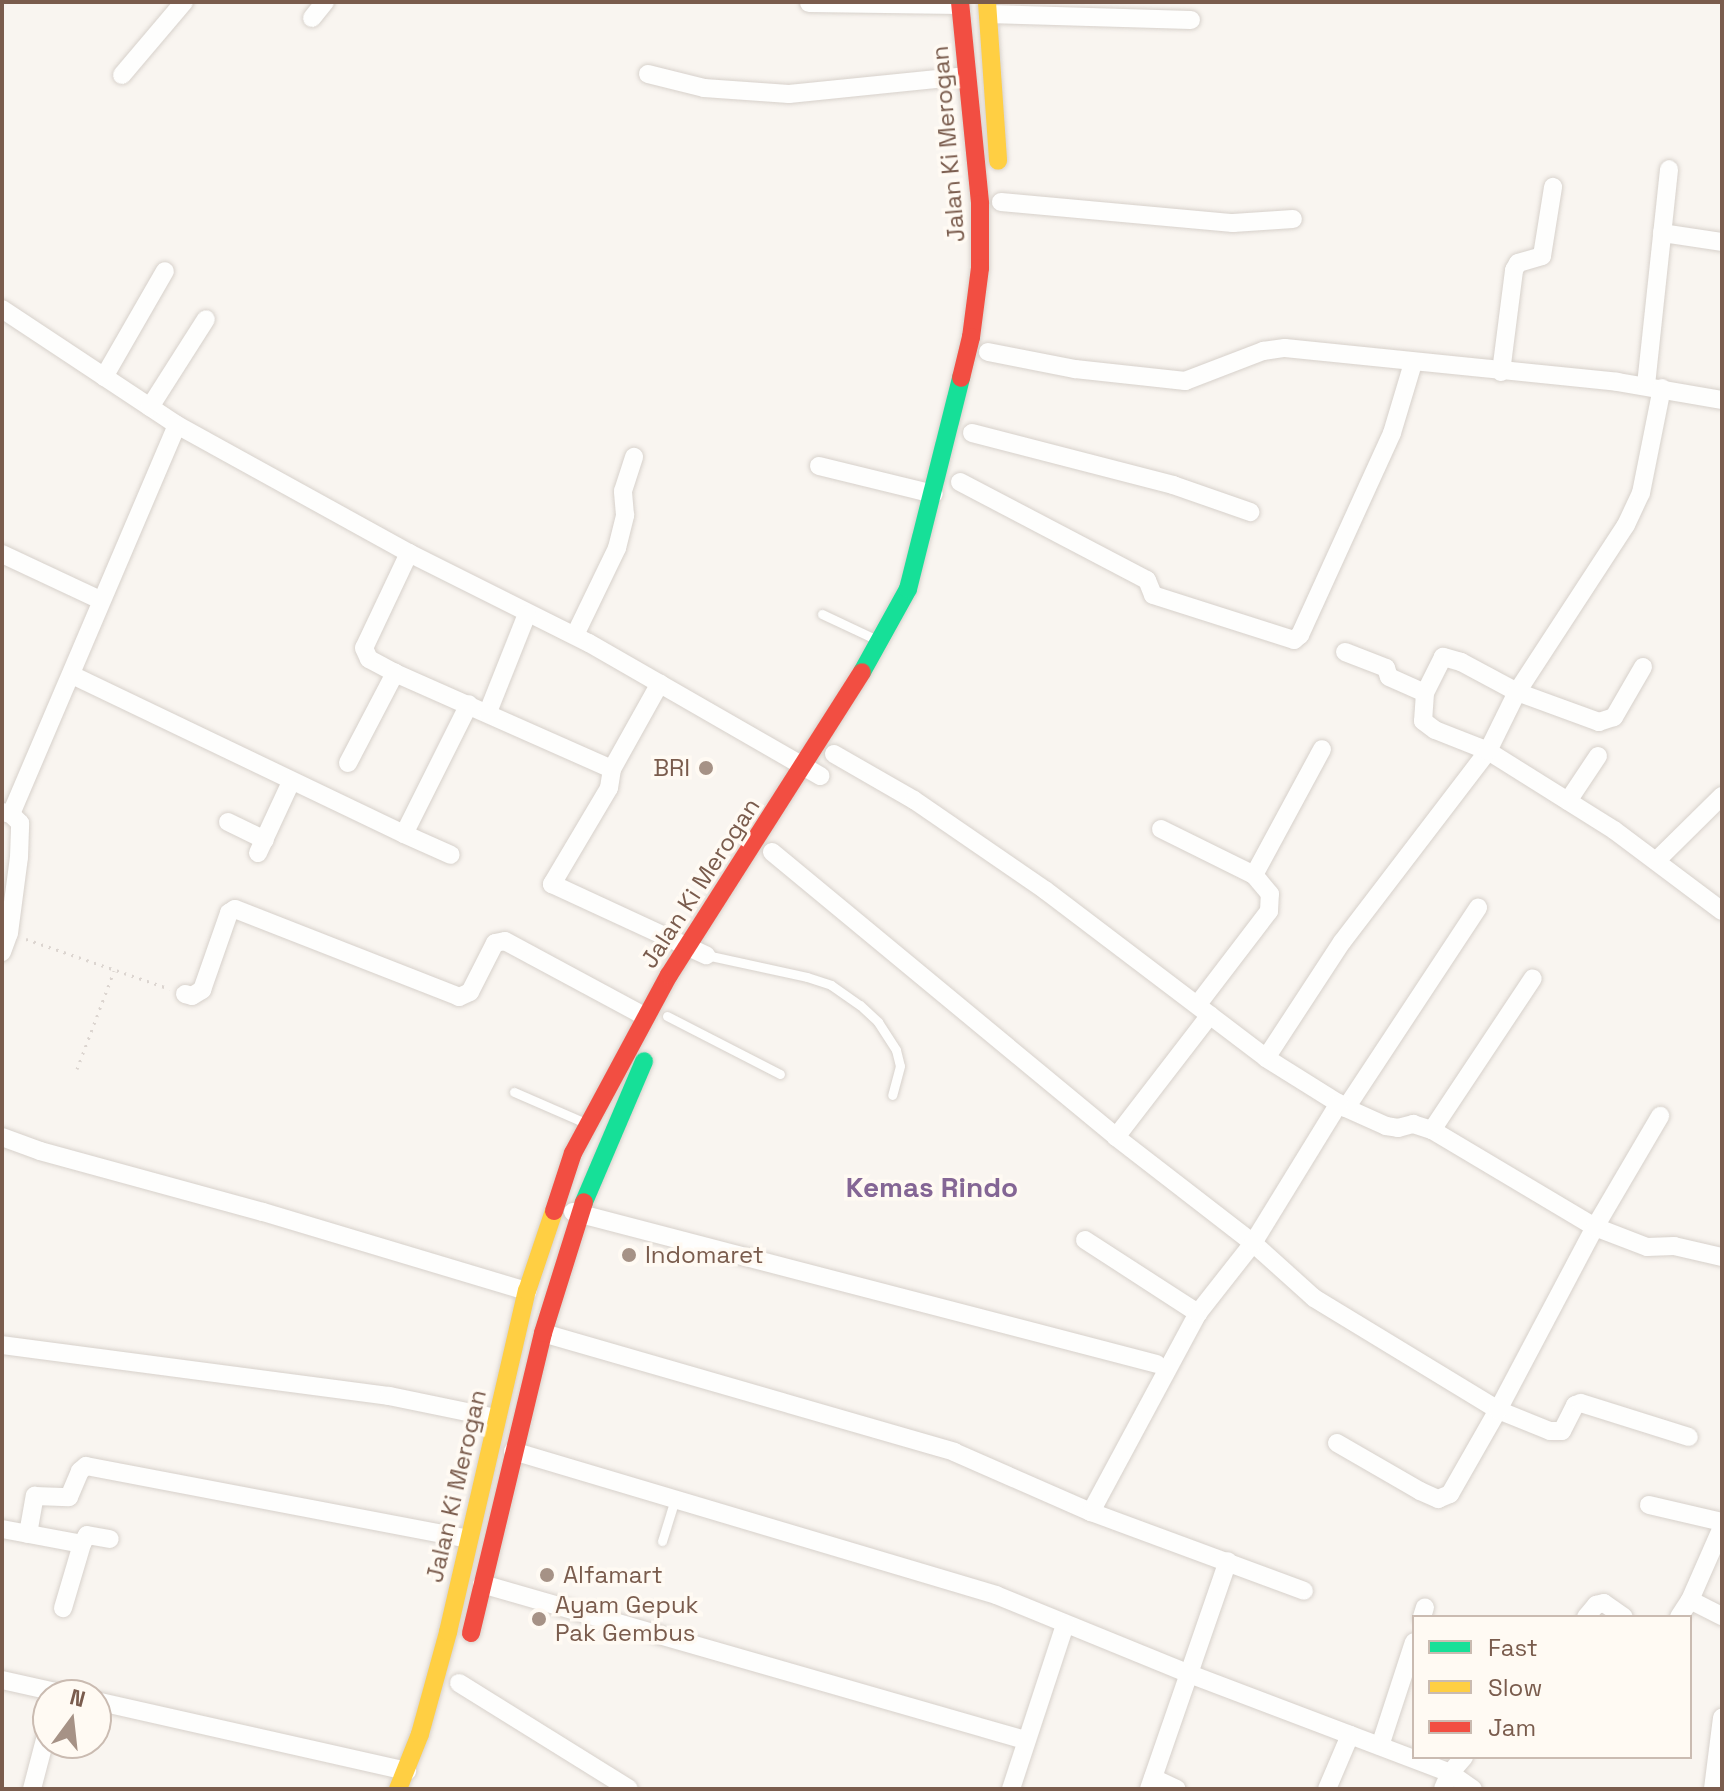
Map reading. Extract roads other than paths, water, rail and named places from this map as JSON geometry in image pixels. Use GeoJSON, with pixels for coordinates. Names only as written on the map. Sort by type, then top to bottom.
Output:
{"type":"FeatureCollection","features":[{"type":"Feature","properties":{"kind":"highway","name":"Jalan Ki Merogan"},"geometry":{"type":"LineString","coordinates":[[812,777],[908,589],[971,337],[980,268],[980,204],[960,4]]}},
{"type":"Feature","properties":{"kind":"highway","name":"Jalan Ki Merogan"},"geometry":{"type":"LineString","coordinates":[[987,8],[1002,226]]}},
{"type":"Feature","properties":{"kind":"highway"},"geometry":{"type":"LineString","coordinates":[[958,490],[973,426]]}},
{"type":"Feature","properties":{"kind":"highway","name":"Jalan Ki Merogan"},"geometry":{"type":"LineString","coordinates":[[398,1789],[407,1771],[448,1632],[467,1539],[527,1291],[586,1124],[687,946],[812,777],[838,748]]}},
{"type":"Feature","properties":{"kind":"highway","name":"Jalan Ki Merogan"},"geometry":{"type":"LineString","coordinates":[[702,961],[717,937]]}},
{"type":"Feature","properties":{"kind":"highway","name":"Jalan Ki Merogan"},"geometry":{"type":"LineString","coordinates":[[460,1676],[543,1333],[579,1214],[610,1137],[671,1010]]}},
{"type":"Feature","properties":{"kind":"street"},"geometry":{"type":"LineString","coordinates":[[122,75],[184,2]]}},
{"type":"Feature","properties":{"kind":"street"},"geometry":{"type":"LineString","coordinates":[[312,18],[325,2]]}},
{"type":"Feature","properties":{"kind":"street"},"geometry":{"type":"LineString","coordinates":[[809,3],[960,4]]}},
{"type":"Feature","properties":{"kind":"street"},"geometry":{"type":"LineString","coordinates":[[987,8],[1191,20]]}},
{"type":"Feature","properties":{"kind":"street"},"geometry":{"type":"LineString","coordinates":[[648,74],[704,88],[789,94],[967,76]]}},
{"type":"Feature","properties":{"kind":"street"},"geometry":{"type":"LineString","coordinates":[[1266,1058],[1342,942],[1488,751],[1517,692],[1626,525],[1641,493],[1654,386],[1662,233],[1669,169]]}},
{"type":"Feature","properties":{"kind":"street"},"geometry":{"type":"LineString","coordinates":[[1501,372],[1514,270],[1518,263],[1542,256],[1553,187]]}},
{"type":"Feature","properties":{"kind":"street"},"geometry":{"type":"LineString","coordinates":[[1001,202],[1233,223],[1293,219]]}},
{"type":"Feature","properties":{"kind":"street"},"geometry":{"type":"LineString","coordinates":[[1662,233],[1722,242]]}},
{"type":"Feature","properties":{"kind":"street"},"geometry":{"type":"LineString","coordinates":[[104,377],[165,271]]}},
{"type":"Feature","properties":{"kind":"street"},"geometry":{"type":"LineString","coordinates":[[2,309],[177,425],[409,553],[527,614],[575,635],[660,683],[812,777]]}},
{"type":"Feature","properties":{"kind":"street"},"geometry":{"type":"LineString","coordinates":[[150,407],[206,319]]}},
{"type":"Feature","properties":{"kind":"street"},"geometry":{"type":"LineString","coordinates":[[988,352],[1075,369],[1185,381],[1263,351],[1285,348],[1654,386],[1722,400]]}},
{"type":"Feature","properties":{"kind":"street"},"geometry":{"type":"LineString","coordinates":[[958,490],[1147,580],[1153,595],[1294,640],[1300,635],[1392,433],[1413,363]]}},
{"type":"Feature","properties":{"kind":"street"},"geometry":{"type":"LineString","coordinates":[[2,952],[21,830],[20,823],[6,813],[72,675],[100,600],[177,425]]}},
{"type":"Feature","properties":{"kind":"street"},"geometry":{"type":"LineString","coordinates":[[973,426],[1173,485],[1250,512]]}},
{"type":"Feature","properties":{"kind":"street"},"geometry":{"type":"LineString","coordinates":[[575,635],[617,548],[625,515],[623,491],[634,457]]}},
{"type":"Feature","properties":{"kind":"street"},"geometry":{"type":"LineString","coordinates":[[819,466],[934,494]]}},
{"type":"Feature","properties":{"kind":"street"},"geometry":{"type":"LineString","coordinates":[[409,553],[364,648],[369,659],[612,769]]}},
{"type":"Feature","properties":{"kind":"street"},"geometry":{"type":"LineString","coordinates":[[2,554],[100,600]]}},
{"type":"Feature","properties":{"kind":"street"},"geometry":{"type":"LineString","coordinates":[[488,712],[527,614]]}},
{"type":"Feature","properties":{"kind":"street"},"geometry":{"type":"LineString","coordinates":[[1345,652],[1381,665],[1389,677],[1425,693]]}},
{"type":"Feature","properties":{"kind":"street"},"geometry":{"type":"LineString","coordinates":[[1643,667],[1614,717],[1605,722],[1517,692],[1446,657],[1437,664],[1425,693],[1425,725],[1488,751],[1568,801],[1722,911]]}},
{"type":"Feature","properties":{"kind":"street"},"geometry":{"type":"LineString","coordinates":[[348,763],[395,673]]}},
{"type":"Feature","properties":{"kind":"street"},"geometry":{"type":"LineString","coordinates":[[72,675],[291,782],[451,855]]}},
{"type":"Feature","properties":{"kind":"street"},"geometry":{"type":"LineString","coordinates":[[660,683],[612,769],[609,788],[552,884],[687,946],[702,961]]}},
{"type":"Feature","properties":{"kind":"street"},"geometry":{"type":"LineString","coordinates":[[404,834],[469,704]]}},
{"type":"Feature","properties":{"kind":"street"},"geometry":{"type":"LineString","coordinates":[[838,748],[1204,1010],[1266,1058],[1342,1106],[1386,1126],[1398,1128],[1413,1124],[1432,1130],[1595,1227],[1647,1247],[1674,1246],[1722,1257]]}},
{"type":"Feature","properties":{"kind":"street"},"geometry":{"type":"LineString","coordinates":[[1254,875],[1322,749]]}},
{"type":"Feature","properties":{"kind":"street"},"geometry":{"type":"LineString","coordinates":[[1568,801],[1598,756]]}},
{"type":"Feature","properties":{"kind":"street"},"geometry":{"type":"LineString","coordinates":[[228,822],[261,846],[291,782]]}},
{"type":"Feature","properties":{"kind":"street"},"geometry":{"type":"LineString","coordinates":[[1656,861],[1722,796]]}},
{"type":"Feature","properties":{"kind":"street"},"geometry":{"type":"LineString","coordinates":[[1116,1137],[1269,911],[1270,894],[1254,875],[1161,829]]}},
{"type":"Feature","properties":{"kind":"street"},"geometry":{"type":"LineString","coordinates":[[772,851],[1116,1137],[1253,1243],[1314,1298],[1498,1410],[1558,1432],[1562,1431],[1575,1405],[1581,1403],[1689,1437]]}},
{"type":"Feature","properties":{"kind":"street"},"geometry":{"type":"LineString","coordinates":[[1091,1512],[1198,1313],[1253,1243],[1342,1106],[1478,908]]}},
{"type":"Feature","properties":{"kind":"street"},"geometry":{"type":"LineString","coordinates":[[185,994],[192,996],[202,990],[229,913],[235,909],[459,997],[470,992],[495,943],[505,941],[646,1017]]}},
{"type":"Feature","properties":{"kind":"street"},"geometry":{"type":"LineString","coordinates":[[1432,1130],[1533,978]]}},
{"type":"Feature","properties":{"kind":"street"},"geometry":{"type":"LineString","coordinates":[[1337,1443],[1420,1491],[1446,1498],[1498,1410],[1595,1227],[1660,1116]]}},
{"type":"Feature","properties":{"kind":"street"},"geometry":{"type":"LineString","coordinates":[[2,1137],[40,1151],[263,1212],[527,1291]]}},
{"type":"Feature","properties":{"kind":"street"},"geometry":{"type":"LineString","coordinates":[[555,1207],[1157,1364]]}},
{"type":"Feature","properties":{"kind":"street"},"geometry":{"type":"LineString","coordinates":[[1085,1240],[1198,1313]]}},
{"type":"Feature","properties":{"kind":"street"},"geometry":{"type":"LineString","coordinates":[[543,1333],[954,1452],[1091,1512],[1304,1591]]}},
{"type":"Feature","properties":{"kind":"street"},"geometry":{"type":"LineString","coordinates":[[2,1345],[389,1396],[496,1418]]}},
{"type":"Feature","properties":{"kind":"street"},"geometry":{"type":"LineString","coordinates":[[513,1451],[996,1595],[1187,1673],[1380,1746],[1446,1781],[1473,1789]]}},
{"type":"Feature","properties":{"kind":"street"},"geometry":{"type":"LineString","coordinates":[[28,1534],[35,1496],[69,1497],[80,1471],[86,1466],[467,1539]]}},
{"type":"Feature","properties":{"kind":"street"},"geometry":{"type":"LineString","coordinates":[[1649,1505],[1722,1524],[1690,1600],[1680,1615]]}},
{"type":"Feature","properties":{"kind":"street"},"geometry":{"type":"LineString","coordinates":[[2,1529],[82,1544]]}},
{"type":"Feature","properties":{"kind":"street"},"geometry":{"type":"LineString","coordinates":[[63,1608],[87,1535],[110,1539]]}},
{"type":"Feature","properties":{"kind":"street"},"geometry":{"type":"LineString","coordinates":[[1177,1789],[1151,1783],[1228,1561]]}},
{"type":"Feature","properties":{"kind":"street"},"geometry":{"type":"LineString","coordinates":[[482,1584],[1025,1740]]}},
{"type":"Feature","properties":{"kind":"street"},"geometry":{"type":"LineString","coordinates":[[1690,1600],[1722,1616]]}},
{"type":"Feature","properties":{"kind":"street"},"geometry":{"type":"LineString","coordinates":[[1588,1615],[1596,1605],[1604,1603],[1621,1615]]}},
{"type":"Feature","properties":{"kind":"street"},"geometry":{"type":"LineString","coordinates":[[1011,1789],[1065,1625]]}},
{"type":"Feature","properties":{"kind":"street"},"geometry":{"type":"LineString","coordinates":[[1380,1746],[1412,1648]]}},
{"type":"Feature","properties":{"kind":"street"},"geometry":{"type":"LineString","coordinates":[[460,1676],[629,1789]]}},
{"type":"Feature","properties":{"kind":"street"},"geometry":{"type":"LineString","coordinates":[[2,1680],[32,1687]]}},
{"type":"Feature","properties":{"kind":"street"},"geometry":{"type":"LineString","coordinates":[[112,1705],[407,1771]]}},
{"type":"Feature","properties":{"kind":"street"},"geometry":{"type":"LineString","coordinates":[[1713,1789],[1718,1772],[1718,1735],[1722,1718]]}},
{"type":"Feature","properties":{"kind":"street"},"geometry":{"type":"LineString","coordinates":[[1327,1789],[1350,1735]]}},
{"type":"Feature","properties":{"kind":"street"},"geometry":{"type":"LineString","coordinates":[[32,1789],[40,1759]]}},
{"type":"Feature","properties":{"kind":"street"},"geometry":{"type":"LineString","coordinates":[[1446,1781],[1462,1759]]}},
{"type":"Feature","properties":{"kind":"lane"},"geometry":{"type":"LineString","coordinates":[[822,614],[880,642]]}},
{"type":"Feature","properties":{"kind":"lane"},"geometry":{"type":"LineString","coordinates":[[702,961],[807,977],[831,985],[860,1005],[878,1022],[896,1050],[900,1066],[892,1095]]}},
{"type":"Feature","properties":{"kind":"lane"},"geometry":{"type":"LineString","coordinates":[[671,1010],[780,1074]]}},
{"type":"Feature","properties":{"kind":"lane"},"geometry":{"type":"LineString","coordinates":[[514,1092],[586,1124]]}},
{"type":"Feature","properties":{"kind":"lane"},"geometry":{"type":"LineString","coordinates":[[662,1541],[675,1498]]}},
{"type":"Feature","properties":{"kind":"place","name":"BRI"},"geometry":{"type":"Point","coordinates":[706,768]}},
{"type":"Feature","properties":{"kind":"place","name":"Indomaret"},"geometry":{"type":"Point","coordinates":[629,1255]}},
{"type":"Feature","properties":{"kind":"place","name":"Alfamart"},"geometry":{"type":"Point","coordinates":[547,1575]}},
{"type":"Feature","properties":{"kind":"place","name":"Ayam Gepuk Pak Gembus"},"geometry":{"type":"Point","coordinates":[539,1619]}},
{"type":"Feature","properties":{"kind":"district","name":"Kemas Rindo"},"geometry":{"type":"Point","coordinates":[932,1187]}}]}
